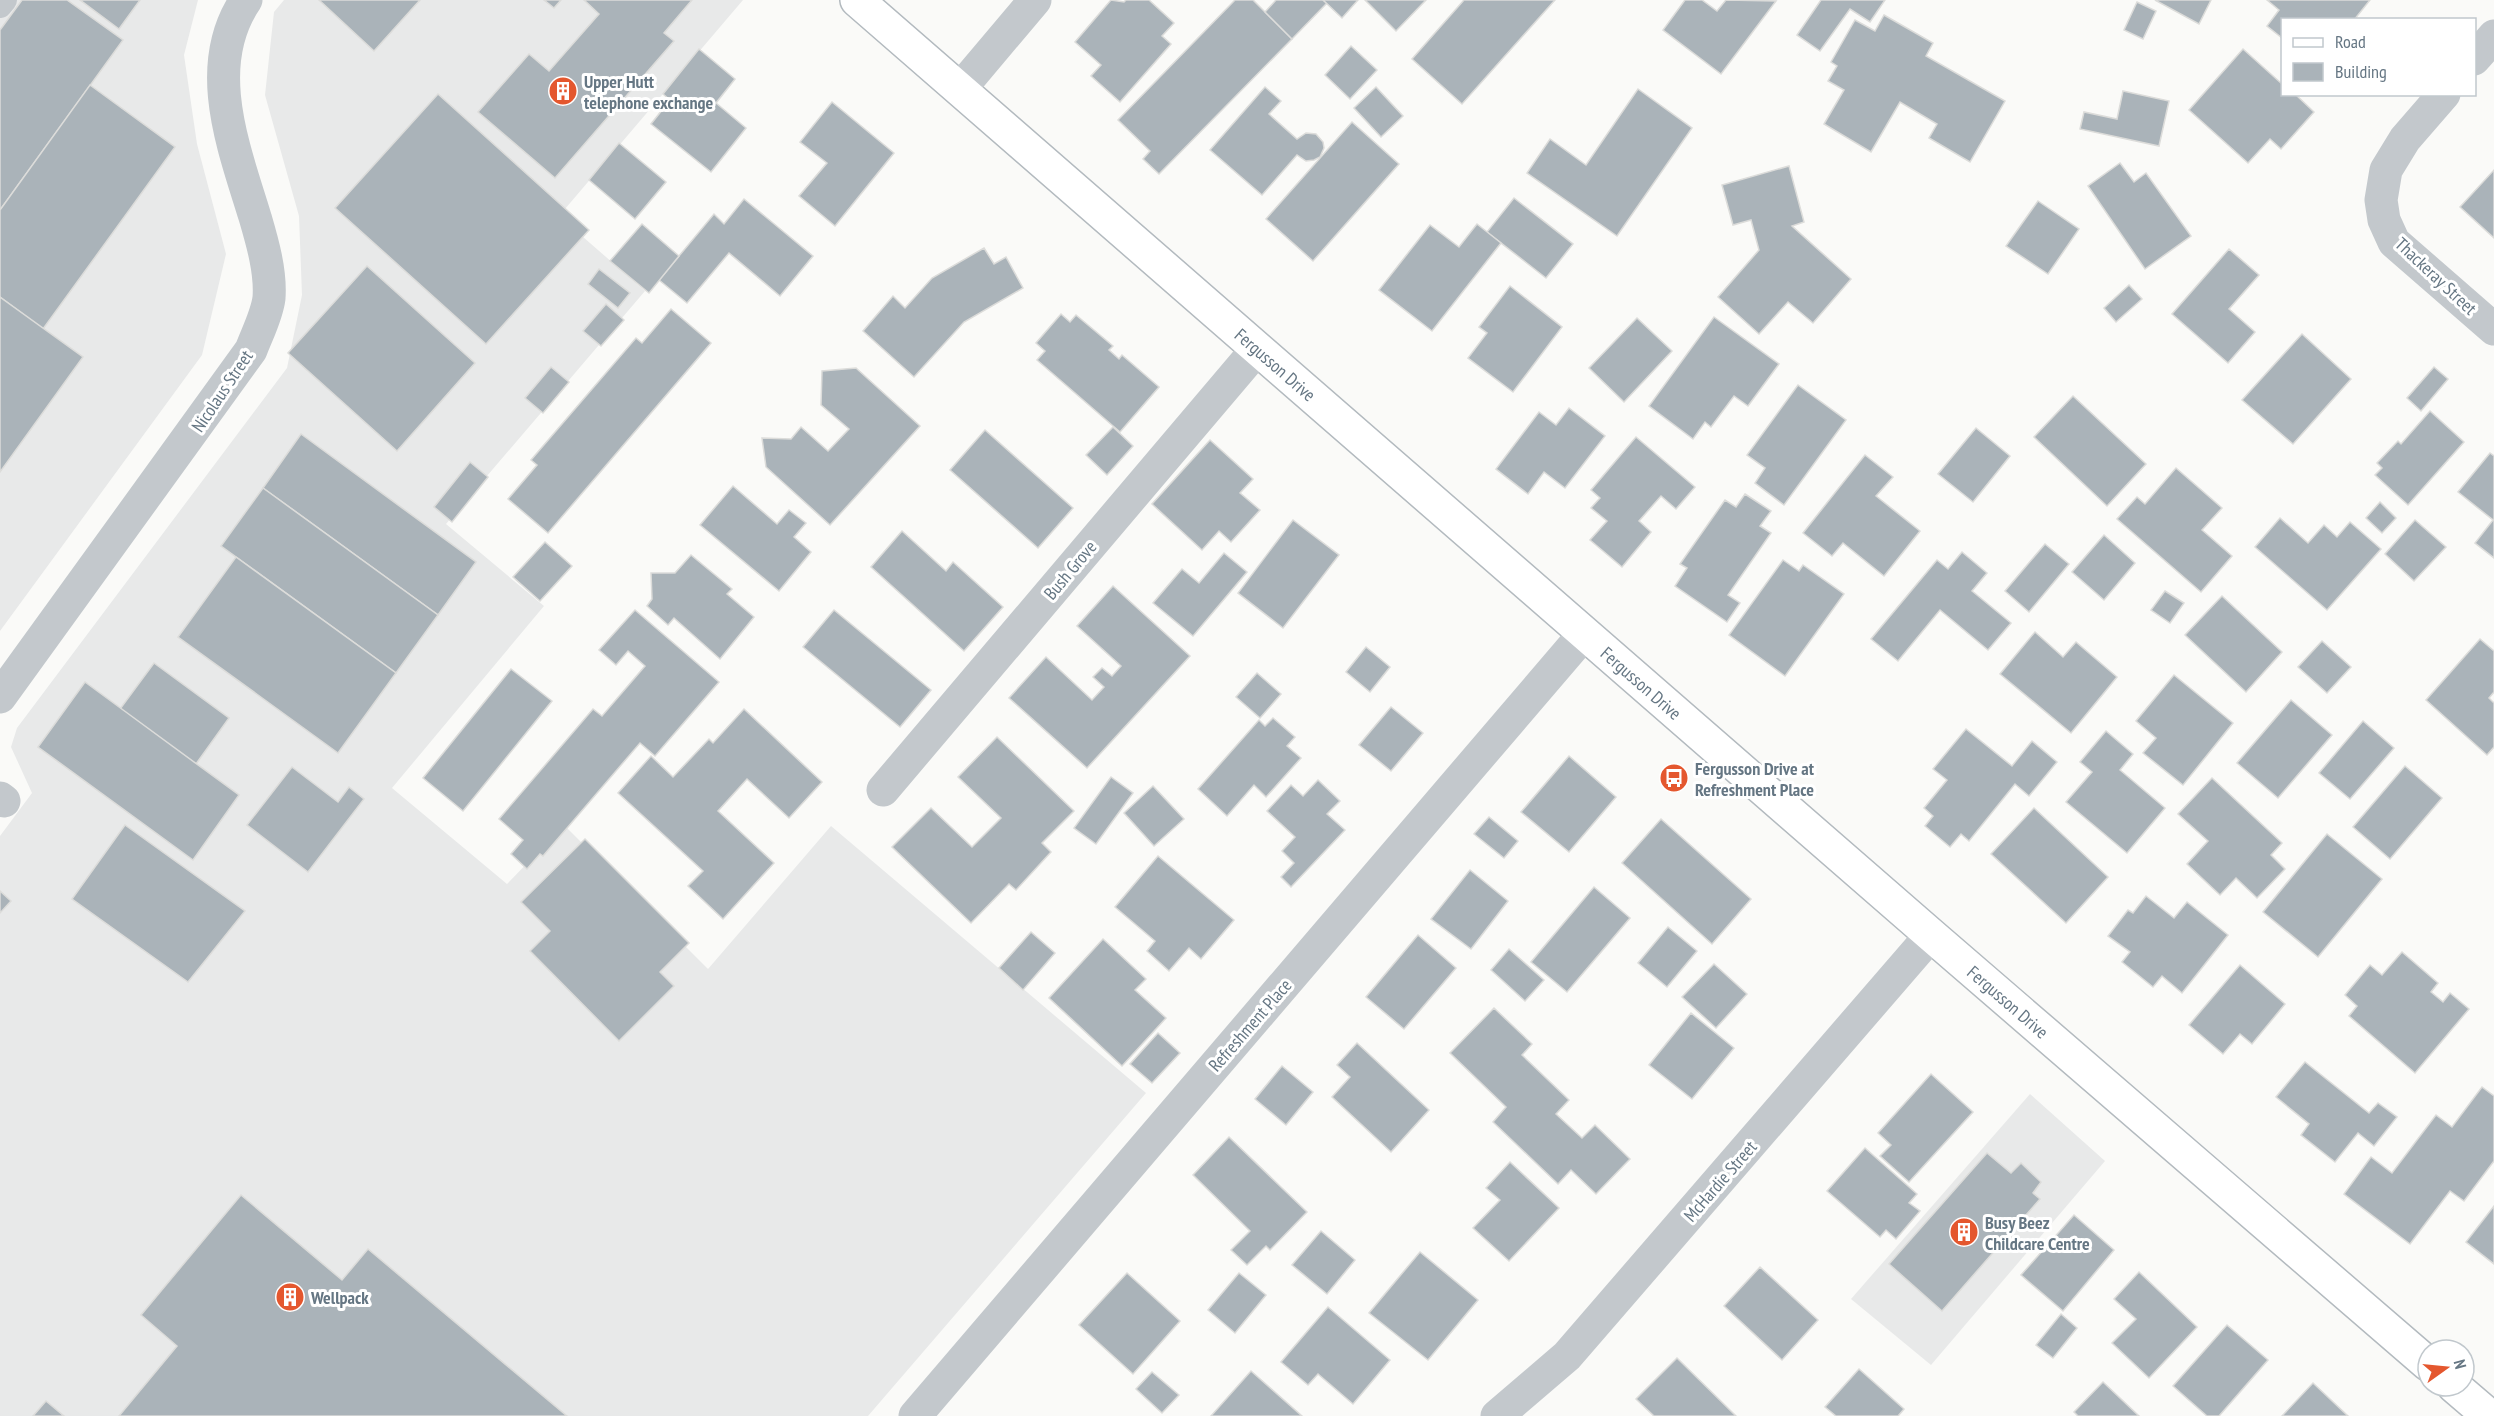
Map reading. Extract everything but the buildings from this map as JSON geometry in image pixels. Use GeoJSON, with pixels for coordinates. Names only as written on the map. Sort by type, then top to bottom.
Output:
{"type":"FeatureCollection","features":[{"type":"Feature","properties":{"kind":"main road","name":"Fergusson Drive"},"geometry":{"type":"LineString","coordinates":[[857,0],[1584,634],[1633,673],[1931,935],[2416,1354]]}},
{"type":"Feature","properties":{"kind":"main road"},"geometry":{"type":"LineString","coordinates":[[2468,1398],[2489,1416]]}},
{"type":"Feature","properties":{"kind":"street","name":"Nicolaus Street"},"geometry":{"type":"LineString","coordinates":[[0,697],[251,350],[269,298],[264,248],[225,118],[224,68],[234,18],[246,0]]}},
{"type":"Feature","properties":{"kind":"street"},"geometry":{"type":"LineString","coordinates":[[960,89],[1035,0]]}},
{"type":"Feature","properties":{"kind":"street"},"geometry":{"type":"LineString","coordinates":[[2476,58],[2494,36]]}},
{"type":"Feature","properties":{"kind":"street","name":"Thackeray Street"},"geometry":{"type":"LineString","coordinates":[[2442,96],[2405,139],[2386,170],[2381,200],[2384,220],[2394,242],[2494,329]]}},
{"type":"Feature","properties":{"kind":"street","name":"Bush Grove"},"geometry":{"type":"LineString","coordinates":[[883,790],[1257,349]]}},
{"type":"Feature","properties":{"kind":"street","name":"Refreshment Place"},"geometry":{"type":"LineString","coordinates":[[915,1416],[1584,634]]}},
{"type":"Feature","properties":{"kind":"street","name":"McHardie Street"},"geometry":{"type":"LineString","coordinates":[[1497,1416],[1567,1356],[1931,935]]}},
{"type":"Feature","properties":{"kind":"lane"},"geometry":{"type":"LineString","coordinates":[[0,6],[4,0]]}},
{"type":"Feature","properties":{"kind":"shaded area"},"geometry":{"type":"Polygon","coordinates":[[[0,0],[198,0],[184,55],[197,144],[226,254],[202,355],[0,631],[0,0]]]}},
{"type":"Feature","properties":{"kind":"shaded area"},"geometry":{"type":"Polygon","coordinates":[[[284,0],[743,0],[559,216],[645,291],[446,524],[544,606],[392,788],[507,884],[564,825],[708,969],[831,826],[1146,1093],[868,1416],[0,1416],[0,836],[32,793],[11,747],[17,728],[287,368],[302,295],[299,216],[265,95],[274,12],[284,0]]]}},
{"type":"Feature","properties":{"kind":"shaded area"},"geometry":{"type":"Polygon","coordinates":[[[2030,1094],[2105,1161],[1931,1365],[1851,1299],[2030,1094]]]}},
{"type":"Feature","properties":{"kind":"place","name":"Upper Hutt telephone exchange"},"geometry":{"type":"Point","coordinates":[563,91]}},
{"type":"Feature","properties":{"kind":"place","name":"Fergusson Drive at Refreshment Place"},"geometry":{"type":"Point","coordinates":[1674,778]}},
{"type":"Feature","properties":{"kind":"place","name":"Busy Beez Childcare Centre"},"geometry":{"type":"Point","coordinates":[1964,1232]}},
{"type":"Feature","properties":{"kind":"place","name":"Wellpack"},"geometry":{"type":"Point","coordinates":[290,1297]}}]}
